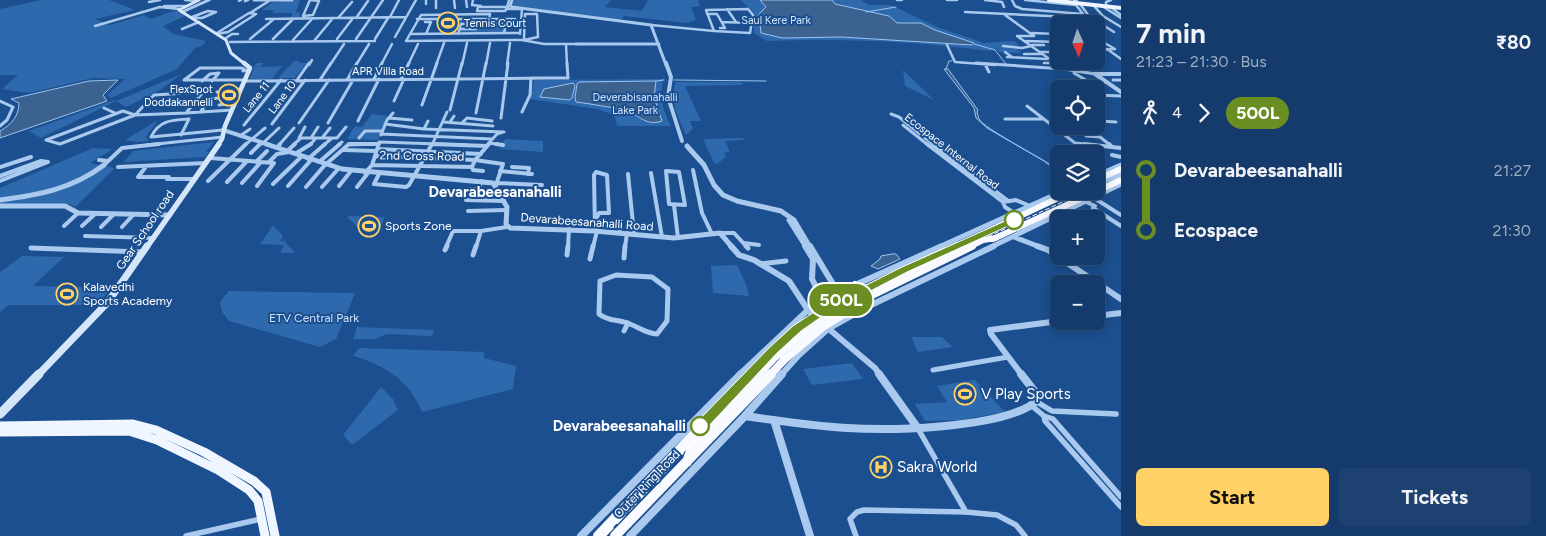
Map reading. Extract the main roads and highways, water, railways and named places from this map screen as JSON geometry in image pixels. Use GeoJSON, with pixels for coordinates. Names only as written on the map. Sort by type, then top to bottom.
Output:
{"type":"FeatureCollection","features":[{"type":"Feature","properties":{"kind":"highway"},"geometry":{"type":"LineString","coordinates":[[1105,174],[1121,168]]}},
{"type":"Feature","properties":{"kind":"highway","name":"Outer Ring Road"},"geometry":{"type":"LineString","coordinates":[[598,536],[774,350],[806,322],[829,307],[862,296],[1039,221],[1077,201],[1120,182]]}},
{"type":"Feature","properties":{"kind":"highway","name":"Outer Ring Road"},"geometry":{"type":"LineString","coordinates":[[616,536],[808,337],[862,296],[1031,206],[1050,200]]}},
{"type":"Feature","properties":{"kind":"highway"},"geometry":{"type":"LineString","coordinates":[[1011,212],[1031,206]]}},
{"type":"Feature","properties":{"kind":"highway"},"geometry":{"type":"LineString","coordinates":[[687,462],[694,444],[788,345],[819,321],[862,296]]}},
{"type":"Feature","properties":{"kind":"main road"},"geometry":{"type":"LineString","coordinates":[[1049,0],[1121,7]]}},
{"type":"Feature","properties":{"kind":"main road","name":"Gear School road"},"geometry":{"type":"LineString","coordinates":[[0,414],[4,407],[99,312],[118,290],[193,179],[208,161],[223,134],[237,94],[245,80],[246,71],[250,67],[231,53],[229,42],[219,33],[180,10],[197,1]]}},
{"type":"Feature","properties":{"kind":"main road"},"geometry":{"type":"LineString","coordinates":[[0,426],[133,424],[156,430],[204,452],[254,481],[266,492],[275,536]]}},
{"type":"Feature","properties":{"kind":"main road"},"geometry":{"type":"LineString","coordinates":[[0,432],[130,431],[141,434],[196,458],[245,487],[258,499],[265,536]]}},
{"type":"Feature","properties":{"kind":"waterway"},"geometry":{"type":"LineString","coordinates":[[866,12],[896,7]]}},
{"type":"Feature","properties":{"kind":"waterway"},"geometry":{"type":"LineString","coordinates":[[974,44],[995,50],[1006,64]]}},
{"type":"Feature","properties":{"kind":"waterway"},"geometry":{"type":"LineString","coordinates":[[946,69],[949,61],[952,61]]}},
{"type":"Feature","properties":{"kind":"waterway"},"geometry":{"type":"LineString","coordinates":[[656,81],[664,80]]}},
{"type":"Feature","properties":{"kind":"waterway"},"geometry":{"type":"LineString","coordinates":[[674,80],[766,81]]}},
{"type":"Feature","properties":{"kind":"railway"},"geometry":{"type":"LineString","coordinates":[[1105,185],[1121,177]]}},
{"type":"Feature","properties":{"kind":"railway"},"geometry":{"type":"LineString","coordinates":[[755,375],[839,306],[1067,200]]}},
{"type":"Feature","properties":{"kind":"railway"},"geometry":{"type":"LineString","coordinates":[[605,536],[757,374]]}},
{"type":"Feature","properties":{"kind":"place","name":"Tennis Court"},"geometry":{"type":"Point","coordinates":[448,23]}},
{"type":"Feature","properties":{"kind":"place","name":"FlexSpot Doddakannelli"},"geometry":{"type":"Point","coordinates":[229,95]}},
{"type":"Feature","properties":{"kind":"place","name":"Sports Zone"},"geometry":{"type":"Point","coordinates":[369,226]}},
{"type":"Feature","properties":{"kind":"place","name":"Kalavedhi Sports Academy"},"geometry":{"type":"Point","coordinates":[67,294]}},
{"type":"Feature","properties":{"kind":"place","name":"V Play Sports"},"geometry":{"type":"Point","coordinates":[965,394]}},
{"type":"Feature","properties":{"kind":"place","name":"Devarabeesanahalli"},"geometry":{"type":"Point","coordinates":[700,426]}},
{"type":"Feature","properties":{"kind":"place","name":"Sakra World"},"geometry":{"type":"Point","coordinates":[881,467]}},
{"type":"Feature","properties":{"kind":"district","name":"Devarabeesanahalli"},"geometry":{"type":"Point","coordinates":[495,192]}},
{"type":"Feature","properties":{"kind":"park label","name":"Saul Kere Park"},"geometry":{"type":"Point","coordinates":[776,20]}},
{"type":"Feature","properties":{"kind":"park label","name":"Deverabisanahalli Lake Park"},"geometry":{"type":"Point","coordinates":[635,103]}},
{"type":"Feature","properties":{"kind":"park label","name":"ETV Central Park"},"geometry":{"type":"Point","coordinates":[314,318]}}]}
